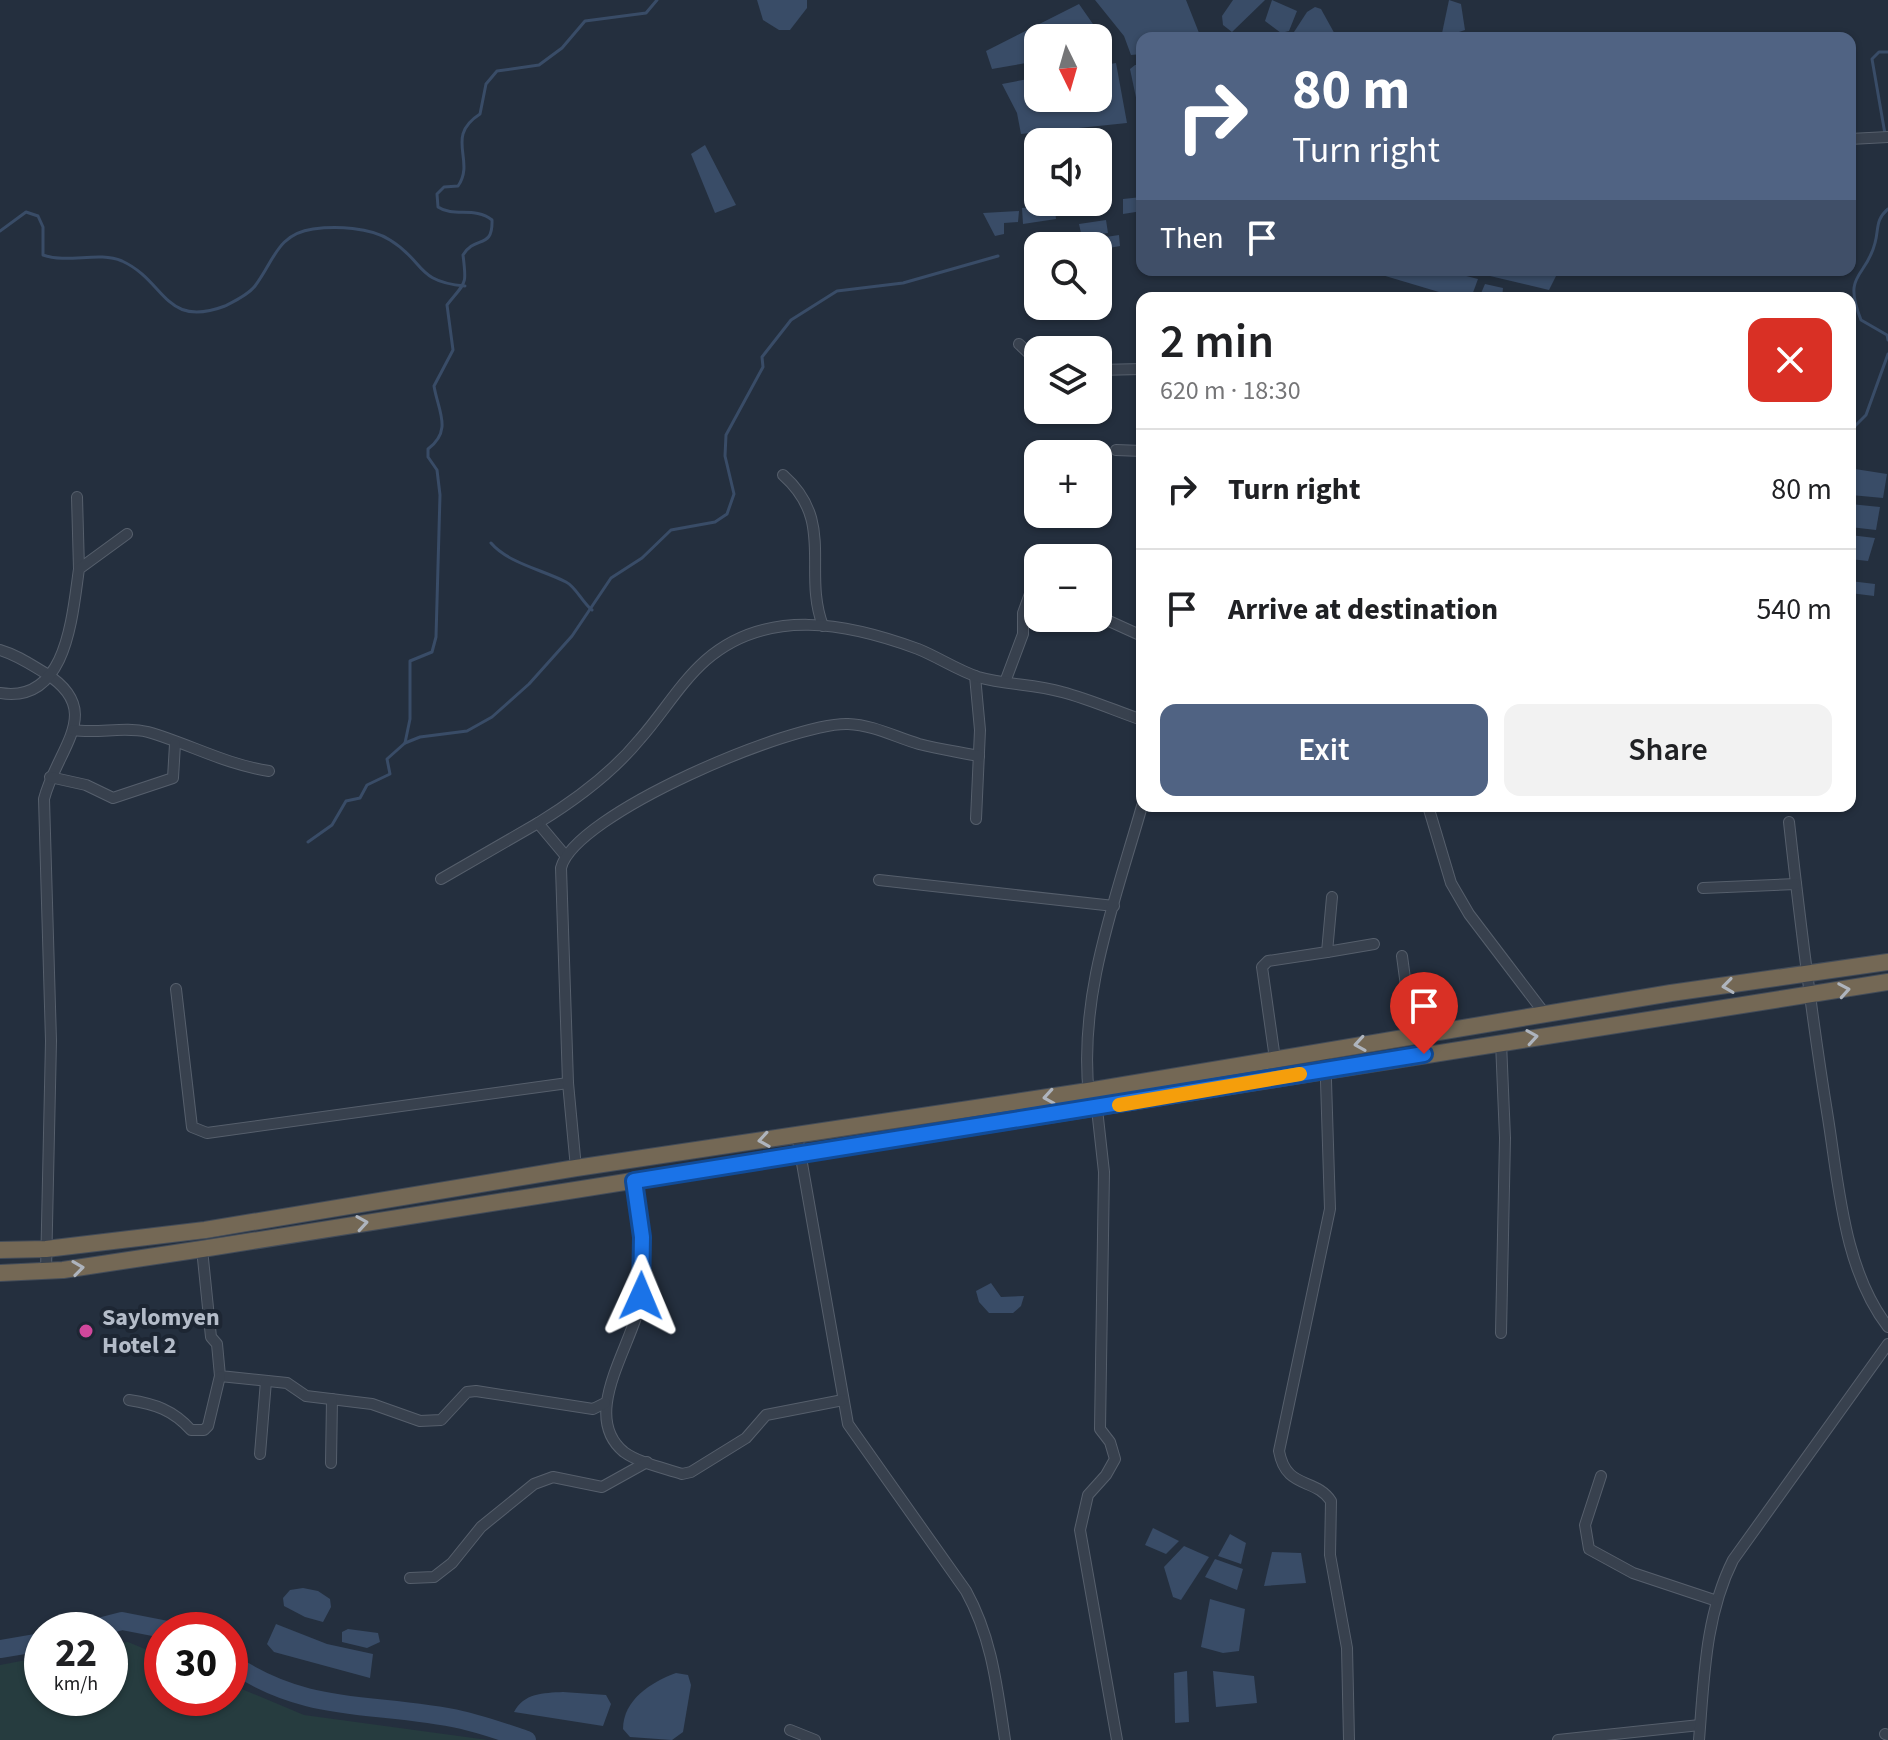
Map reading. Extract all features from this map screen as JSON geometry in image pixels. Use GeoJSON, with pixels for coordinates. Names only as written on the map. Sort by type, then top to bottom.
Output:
{"type":"FeatureCollection","features":[{"type":"Feature","properties":{"kind":"highway"},"geometry":{"type":"LineString","coordinates":[[0,1250],[46,1249],[314,1211],[1088,1091],[1325,1049],[1888,962]]}},
{"type":"Feature","properties":{"kind":"highway"},"geometry":{"type":"LineString","coordinates":[[0,1273],[46,1271],[202,1249],[1888,982]]}},
{"type":"Feature","properties":{"kind":"highway"},"geometry":{"type":"LineString","coordinates":[[314,1211],[316,1230]]}},
{"type":"Feature","properties":{"kind":"street"},"geometry":{"type":"LineString","coordinates":[[1856,139],[1884,137]]}},
{"type":"Feature","properties":{"kind":"street"},"geometry":{"type":"LineString","coordinates":[[1019,344],[1024,349]]}},
{"type":"Feature","properties":{"kind":"street"},"geometry":{"type":"LineString","coordinates":[[1112,370],[1136,369]]}},
{"type":"Feature","properties":{"kind":"street"},"geometry":{"type":"LineString","coordinates":[[1116,450],[1136,451]]}},
{"type":"Feature","properties":{"kind":"street"},"geometry":{"type":"LineString","coordinates":[[783,475],[800,490],[813,524],[817,553],[813,588],[823,626]]}},
{"type":"Feature","properties":{"kind":"street"},"geometry":{"type":"LineString","coordinates":[[0,693],[15,696],[31,692],[52,677],[70,622],[79,569],[77,497]]}},
{"type":"Feature","properties":{"kind":"street"},"geometry":{"type":"LineString","coordinates":[[79,569],[127,534]]}},
{"type":"Feature","properties":{"kind":"street"},"geometry":{"type":"LineString","coordinates":[[1005,682],[1023,634],[1024,622]]}},
{"type":"Feature","properties":{"kind":"street"},"geometry":{"type":"LineString","coordinates":[[1112,622],[1136,633]]}},
{"type":"Feature","properties":{"kind":"street"},"geometry":{"type":"LineString","coordinates":[[441,879],[571,803],[639,741],[685,680],[728,643],[773,625],[823,626],[873,635],[919,649],[975,676],[1061,691],[1136,718]]}},
{"type":"Feature","properties":{"kind":"street"},"geometry":{"type":"LineString","coordinates":[[0,650],[15,654],[52,677],[74,698],[76,715],[73,730],[50,777],[44,799],[51,1041],[46,1271]]}},
{"type":"Feature","properties":{"kind":"street"},"geometry":{"type":"LineString","coordinates":[[975,676],[979,756],[976,819]]}},
{"type":"Feature","properties":{"kind":"street"},"geometry":{"type":"LineString","coordinates":[[576,1168],[568,1083],[561,868],[564,854],[610,816],[673,783],[785,736],[846,724],[875,728],[918,744],[979,756]]}},
{"type":"Feature","properties":{"kind":"street"},"geometry":{"type":"LineString","coordinates":[[73,730],[91,733],[136,730],[237,766],[269,771]]}},
{"type":"Feature","properties":{"kind":"street"},"geometry":{"type":"LineString","coordinates":[[50,777],[86,785],[113,798],[173,778],[175,744]]}},
{"type":"Feature","properties":{"kind":"street"},"geometry":{"type":"LineString","coordinates":[[1117,1740],[1080,1530],[1088,1495],[1106,1475],[1115,1459],[1110,1442],[1100,1429],[1104,1172],[1088,1091],[1088,1007],[1140,812]]}},
{"type":"Feature","properties":{"kind":"street"},"geometry":{"type":"LineString","coordinates":[[1430,812],[1451,883],[1469,914],[1545,1014]]}},
{"type":"Feature","properties":{"kind":"street"},"geometry":{"type":"LineString","coordinates":[[1789,822],[1808,996],[1845,1226],[1867,1290],[1888,1327]]}},
{"type":"Feature","properties":{"kind":"street"},"geometry":{"type":"LineString","coordinates":[[538,823],[564,854]]}},
{"type":"Feature","properties":{"kind":"street"},"geometry":{"type":"LineString","coordinates":[[879,880],[1114,906]]}},
{"type":"Feature","properties":{"kind":"street"},"geometry":{"type":"LineString","coordinates":[[1703,888],[1796,884]]}},
{"type":"Feature","properties":{"kind":"street"},"geometry":{"type":"LineString","coordinates":[[1327,952],[1332,897]]}},
{"type":"Feature","properties":{"kind":"street"},"geometry":{"type":"LineString","coordinates":[[1275,1059],[1262,967],[1268,961],[1374,944]]}},
{"type":"Feature","properties":{"kind":"street"},"geometry":{"type":"LineString","coordinates":[[1402,956],[1408,1001],[1422,1035]]}},
{"type":"Feature","properties":{"kind":"street"},"geometry":{"type":"LineString","coordinates":[[176,989],[192,1127],[197,1131],[207,1133],[568,1083]]}},
{"type":"Feature","properties":{"kind":"street"},"geometry":{"type":"LineString","coordinates":[[1501,1042],[1505,1138],[1501,1333]]}},
{"type":"Feature","properties":{"kind":"street"},"geometry":{"type":"LineString","coordinates":[[1325,1049],[1330,1209],[1279,1451],[1285,1470],[1291,1477],[1327,1495],[1331,1501],[1330,1555],[1347,1648],[1349,1740]]}},
{"type":"Feature","properties":{"kind":"street"},"geometry":{"type":"LineString","coordinates":[[797,1135],[851,1431],[966,1591],[982,1620],[993,1659],[1005,1740]]}},
{"type":"Feature","properties":{"kind":"street"},"geometry":{"type":"LineString","coordinates":[[634,1181],[642,1237],[641,1296],[636,1321],[605,1403],[605,1419],[612,1437],[625,1452],[682,1474],[691,1472],[746,1438],[766,1415],[843,1400]]}},
{"type":"Feature","properties":{"kind":"street"},"geometry":{"type":"LineString","coordinates":[[129,1400],[156,1404],[176,1415],[191,1430],[204,1430],[208,1426],[220,1376],[217,1344],[211,1337],[202,1249]]}},
{"type":"Feature","properties":{"kind":"street"},"geometry":{"type":"LineString","coordinates":[[1699,1740],[1704,1667],[1717,1601],[1733,1560],[1888,1344]]}},
{"type":"Feature","properties":{"kind":"street"},"geometry":{"type":"LineString","coordinates":[[220,1376],[287,1383],[306,1396],[372,1404],[433,1422],[441,1420],[467,1392],[508,1394],[593,1409],[605,1403]]}},
{"type":"Feature","properties":{"kind":"street"},"geometry":{"type":"LineString","coordinates":[[260,1454],[266,1381]]}},
{"type":"Feature","properties":{"kind":"street"},"geometry":{"type":"LineString","coordinates":[[331,1463],[332,1399]]}},
{"type":"Feature","properties":{"kind":"street"},"geometry":{"type":"LineString","coordinates":[[410,1578],[434,1577],[452,1563],[481,1527],[534,1484],[553,1477],[602,1487],[647,1462]]}},
{"type":"Feature","properties":{"kind":"street"},"geometry":{"type":"LineString","coordinates":[[1601,1476],[1585,1525],[1589,1549],[1633,1573],[1717,1601]]}},
{"type":"Feature","properties":{"kind":"street"},"geometry":{"type":"LineString","coordinates":[[1558,1740],[1700,1725]]}},
{"type":"Feature","properties":{"kind":"street"},"geometry":{"type":"LineString","coordinates":[[790,1730],[815,1740]]}},
{"type":"Feature","properties":{"kind":"green space"},"geometry":{"type":"Polygon","coordinates":[[[128,1642],[144,1649],[144,1716],[248,1716],[248,1692],[304,1715],[488,1740],[0,1740],[0,1665],[24,1660],[24,1716],[128,1716],[128,1642]]]}},
{"type":"Feature","properties":{"kind":"water"},"geometry":{"type":"Polygon","coordinates":[[[757,0],[807,0],[807,8],[790,30],[779,30],[763,20],[757,0]]]}},
{"type":"Feature","properties":{"kind":"water"},"geometry":{"type":"Polygon","coordinates":[[[1095,0],[1186,0],[1199,32],[1136,32],[1136,55],[1131,55],[1124,36],[1095,0]]]}},
{"type":"Feature","properties":{"kind":"water"},"geometry":{"type":"Polygon","coordinates":[[[1233,0],[1265,0],[1232,32],[1223,25],[1222,16],[1233,0]]]}},
{"type":"Feature","properties":{"kind":"water"},"geometry":{"type":"Polygon","coordinates":[[[1272,0],[1297,11],[1289,31],[1280,32],[1265,21],[1272,0]]]}},
{"type":"Feature","properties":{"kind":"water"},"geometry":{"type":"Polygon","coordinates":[[[1449,0],[1461,4],[1465,30],[1442,32],[1449,0]]]}},
{"type":"Feature","properties":{"kind":"water"},"geometry":{"type":"Polygon","coordinates":[[[1079,4],[1093,24],[1039,24],[1079,4]]]}},
{"type":"Feature","properties":{"kind":"water"},"geometry":{"type":"Polygon","coordinates":[[[1315,7],[1321,9],[1334,32],[1294,32],[1307,12],[1315,7]]]}},
{"type":"Feature","properties":{"kind":"water"},"geometry":{"type":"Polygon","coordinates":[[[1024,32],[1024,63],[992,69],[986,51],[1024,32]]]}},
{"type":"Feature","properties":{"kind":"water"},"geometry":{"type":"Polygon","coordinates":[[[1116,63],[1127,123],[1079,128],[1024,128],[1024,134],[1021,134],[1017,113],[1002,84],[1024,80],[1024,112],[1112,112],[1112,64],[1116,63]]]}},
{"type":"Feature","properties":{"kind":"water"},"geometry":{"type":"Polygon","coordinates":[[[1136,65],[1136,98],[1130,69],[1136,65]]]}},
{"type":"Feature","properties":{"kind":"water"},"geometry":{"type":"Polygon","coordinates":[[[705,145],[736,205],[715,213],[691,154],[705,145]]]}},
{"type":"Feature","properties":{"kind":"water"},"geometry":{"type":"Polygon","coordinates":[[[1136,198],[1136,212],[1123,214],[1123,199],[1136,198]]]}},
{"type":"Feature","properties":{"kind":"water"},"geometry":{"type":"Polygon","coordinates":[[[1022,208],[1024,216],[1056,216],[1056,219],[1023,224],[1022,208]]]}},
{"type":"Feature","properties":{"kind":"water"},"geometry":{"type":"Polygon","coordinates":[[[1019,211],[1018,222],[1004,223],[1004,234],[995,236],[983,213],[1019,211]]]}},
{"type":"Feature","properties":{"kind":"water"},"geometry":{"type":"Polygon","coordinates":[[[1106,220],[1108,232],[1081,232],[1079,224],[1106,220]]]}},
{"type":"Feature","properties":{"kind":"water"},"geometry":{"type":"Polygon","coordinates":[[[1119,235],[1120,246],[1112,247],[1112,236],[1119,235]]]}},
{"type":"Feature","properties":{"kind":"water"},"geometry":{"type":"Polygon","coordinates":[[[1385,276],[1466,276],[1478,279],[1473,292],[1439,292],[1385,276]]]}},
{"type":"Feature","properties":{"kind":"water"},"geometry":{"type":"Polygon","coordinates":[[[1490,276],[1556,276],[1549,290],[1490,276]]]}},
{"type":"Feature","properties":{"kind":"water"},"geometry":{"type":"Polygon","coordinates":[[[1485,284],[1503,288],[1503,292],[1482,292],[1485,284]]]}},
{"type":"Feature","properties":{"kind":"water"},"geometry":{"type":"Polygon","coordinates":[[[1856,469],[1887,474],[1883,498],[1856,495],[1856,469]]]}},
{"type":"Feature","properties":{"kind":"water"},"geometry":{"type":"Polygon","coordinates":[[[1856,505],[1880,507],[1876,530],[1856,528],[1856,505]]]}},
{"type":"Feature","properties":{"kind":"water"},"geometry":{"type":"Polygon","coordinates":[[[1856,536],[1875,538],[1868,561],[1856,560],[1856,536]]]}},
{"type":"Feature","properties":{"kind":"water"},"geometry":{"type":"Polygon","coordinates":[[[1856,582],[1875,584],[1874,596],[1856,594],[1856,582]]]}},
{"type":"Feature","properties":{"kind":"water"},"geometry":{"type":"Polygon","coordinates":[[[991,1283],[1001,1297],[1024,1296],[1021,1306],[1013,1313],[989,1313],[979,1302],[976,1291],[991,1283]]]}},
{"type":"Feature","properties":{"kind":"water"},"geometry":{"type":"Polygon","coordinates":[[[1153,1528],[1179,1541],[1166,1554],[1145,1545],[1153,1528]]]}},
{"type":"Feature","properties":{"kind":"water"},"geometry":{"type":"Polygon","coordinates":[[[1230,1534],[1246,1543],[1241,1564],[1218,1556],[1230,1534]]]}},
{"type":"Feature","properties":{"kind":"water"},"geometry":{"type":"Polygon","coordinates":[[[1184,1546],[1209,1557],[1181,1600],[1173,1597],[1164,1567],[1184,1546]]]}},
{"type":"Feature","properties":{"kind":"water"},"geometry":{"type":"Polygon","coordinates":[[[1272,1552],[1301,1553],[1306,1583],[1264,1586],[1272,1552]]]}},
{"type":"Feature","properties":{"kind":"water"},"geometry":{"type":"Polygon","coordinates":[[[1215,1559],[1243,1569],[1237,1590],[1205,1577],[1215,1559]]]}},
{"type":"Feature","properties":{"kind":"water"},"geometry":{"type":"Polygon","coordinates":[[[303,1588],[318,1591],[330,1599],[331,1607],[323,1622],[284,1606],[283,1598],[290,1590],[303,1588]]]}},
{"type":"Feature","properties":{"kind":"water"},"geometry":{"type":"Polygon","coordinates":[[[1210,1599],[1245,1609],[1239,1651],[1223,1653],[1201,1647],[1210,1599]]]}},
{"type":"Feature","properties":{"kind":"water"},"geometry":{"type":"Polygon","coordinates":[[[276,1624],[327,1644],[373,1654],[370,1678],[274,1652],[267,1644],[276,1624]]]}},
{"type":"Feature","properties":{"kind":"water"},"geometry":{"type":"Polygon","coordinates":[[[348,1629],[378,1633],[380,1642],[367,1648],[342,1642],[342,1632],[348,1629]]]}},
{"type":"Feature","properties":{"kind":"water"},"geometry":{"type":"Polygon","coordinates":[[[1187,1671],[1189,1722],[1175,1723],[1174,1673],[1187,1671]]]}},
{"type":"Feature","properties":{"kind":"water"},"geometry":{"type":"Polygon","coordinates":[[[1213,1671],[1254,1676],[1257,1703],[1216,1707],[1213,1671]]]}},
{"type":"Feature","properties":{"kind":"water"},"geometry":{"type":"Polygon","coordinates":[[[676,1673],[688,1675],[691,1685],[683,1732],[672,1740],[630,1737],[623,1729],[624,1719],[633,1701],[657,1681],[676,1673]]]}},
{"type":"Feature","properties":{"kind":"water"},"geometry":{"type":"Polygon","coordinates":[[[563,1692],[606,1695],[611,1704],[603,1726],[514,1712],[529,1698],[563,1692]]]}},
{"type":"Feature","properties":{"kind":"waterway"},"geometry":{"type":"LineString","coordinates":[[308,842],[332,825],[346,801],[360,798],[367,785],[390,774],[387,759],[405,743],[410,719],[410,661],[432,652],[436,637],[440,495],[437,470],[428,457],[428,449],[440,435],[442,420],[434,386],[453,350],[447,305],[464,283],[463,255],[473,245],[486,239],[492,229],[492,220],[485,216],[451,212],[438,207],[437,194],[444,187],[458,186],[463,176],[464,131],[480,114],[486,84],[497,71],[539,65],[562,48],[585,21],[646,13],[657,0]]}},
{"type":"Feature","properties":{"kind":"waterway"},"geometry":{"type":"LineString","coordinates":[[1885,134],[1872,59],[1879,52],[1888,52]]}},
{"type":"Feature","properties":{"kind":"waterway"},"geometry":{"type":"LineString","coordinates":[[1854,292],[1858,277],[1871,255],[1879,221],[1888,209]]}},
{"type":"Feature","properties":{"kind":"waterway"},"geometry":{"type":"LineString","coordinates":[[0,231],[26,212],[38,216],[43,227],[43,255],[103,257],[122,261],[137,270],[167,300],[189,311],[205,311],[241,298],[255,286],[291,236],[322,228],[353,228],[373,232],[401,248],[437,280],[465,286]]}},
{"type":"Feature","properties":{"kind":"waterway"},"geometry":{"type":"LineString","coordinates":[[405,743],[420,737],[467,731],[492,717],[529,684],[572,636],[611,578],[642,558],[671,530],[715,522],[727,514],[734,494],[725,456],[726,435],[763,367],[762,357],[791,320],[837,291],[903,283],[998,256]]}},
{"type":"Feature","properties":{"kind":"waterway"},"geometry":{"type":"LineString","coordinates":[[1856,304],[1861,320],[1887,335],[1888,340]]}},
{"type":"Feature","properties":{"kind":"waterway"},"geometry":{"type":"LineString","coordinates":[[1856,425],[1866,415],[1888,354]]}},
{"type":"Feature","properties":{"kind":"waterway"},"geometry":{"type":"LineString","coordinates":[[491,543],[516,561],[570,584],[592,610]]}},
{"type":"Feature","properties":{"kind":"waterway"},"geometry":{"type":"LineString","coordinates":[[128,1622],[144,1625]]}},
{"type":"Feature","properties":{"kind":"waterway"},"geometry":{"type":"LineString","coordinates":[[0,1649],[24,1645]]}},
{"type":"Feature","properties":{"kind":"waterway"},"geometry":{"type":"LineString","coordinates":[[248,1673],[287,1691],[315,1699],[431,1714],[527,1740]]}},
{"type":"Feature","properties":{"kind":"slow traffic"},"geometry":{"type":"LineString","coordinates":[[1119,1105],[1300,1074]]}},
{"type":"Feature","properties":{"kind":"place","name":"Saylomyen Hotel 2"},"geometry":{"type":"Point","coordinates":[86,1331]}},
{"type":"Feature","properties":{"kind":"route"},"geometry":{"type":"LineString","coordinates":[[641,1296],[642,1237],[634,1181],[1097,1109],[1424,1054]]}}]}
